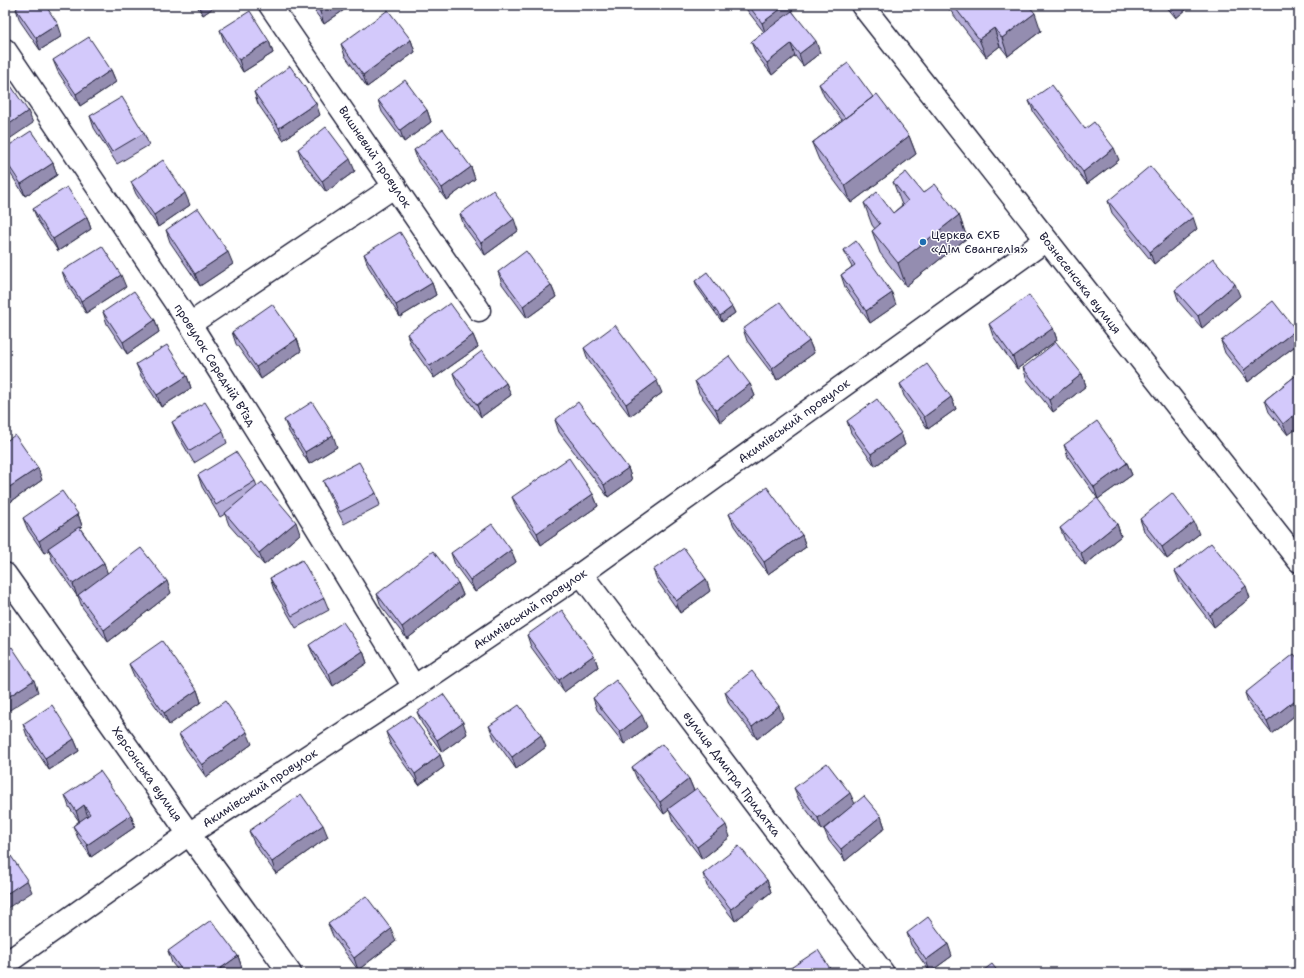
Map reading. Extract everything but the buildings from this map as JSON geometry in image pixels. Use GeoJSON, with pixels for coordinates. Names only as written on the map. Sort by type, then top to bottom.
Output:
{"type":"FeatureCollection","features":[{"type":"Feature","properties":{"kind":"street","name":"Вишневий провулок"},"geometry":{"type":"LineString","coordinates":[[270,5],[479,310]]}},
{"type":"Feature","properties":{"kind":"street","name":"Вознесенська вулиця"},"geometry":{"type":"LineString","coordinates":[[862,5],[1299,561]]}},
{"type":"Feature","properties":{"kind":"street","name":"провулок Середній Вʼїзд"},"geometry":{"type":"LineString","coordinates":[[5,50],[190,324],[414,687]]}},
{"type":"Feature","properties":{"kind":"street"},"geometry":{"type":"LineString","coordinates":[[190,324],[395,186]]}},
{"type":"Feature","properties":{"kind":"street","name":"Акимівський провулок"},"geometry":{"type":"LineString","coordinates":[[5,964],[190,834],[414,687],[581,574],[1046,240]]}},
{"type":"Feature","properties":{"kind":"street","name":"Херсонська вулиця"},"geometry":{"type":"LineString","coordinates":[[5,574],[290,973]]}},
{"type":"Feature","properties":{"kind":"street","name":"вулиця Дмитра Придатка"},"geometry":{"type":"LineString","coordinates":[[581,574],[883,973]]}},
{"type":"Feature","properties":{"kind":"place","name":"Церква ЄХБ «Дім Євангелія»"},"geometry":{"type":"Point","coordinates":[923,242]}}]}
